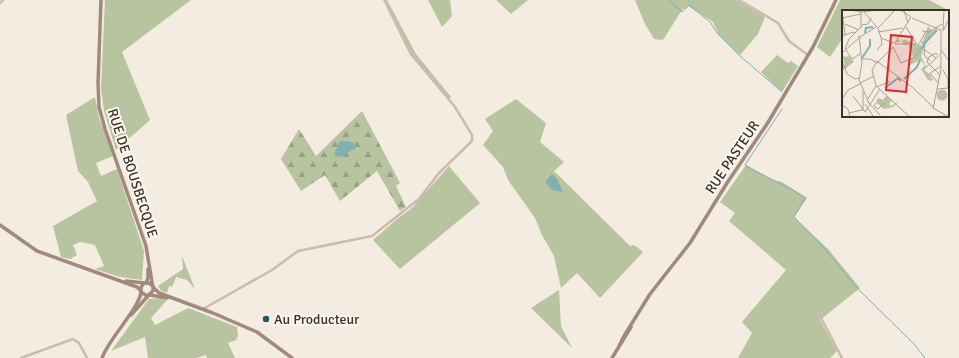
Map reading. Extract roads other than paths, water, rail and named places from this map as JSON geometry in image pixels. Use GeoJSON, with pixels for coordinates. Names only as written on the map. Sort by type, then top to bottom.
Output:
{"type":"FeatureCollection","features":[{"type":"Feature","properties":{"kind":"street","name":"RUE DE BOUSBECQUE"},"geometry":{"type":"LineString","coordinates":[[101,0],[98,83],[99,107],[105,129],[125,182],[148,256],[153,287]]}},
{"type":"Feature","properties":{"kind":"street"},"geometry":{"type":"LineString","coordinates":[[203,309],[272,270],[298,251],[372,236],[419,199],[439,173],[472,141],[472,136],[457,110],[410,51],[385,0]]}},
{"type":"Feature","properties":{"kind":"street"},"geometry":{"type":"LineString","coordinates":[[739,0],[779,24],[789,42],[808,56]]}},
{"type":"Feature","properties":{"kind":"street","name":"RUE PASTEUR"},"geometry":{"type":"LineString","coordinates":[[612,358],[656,286],[690,243],[727,183],[761,133],[808,56],[836,0]]}},
{"type":"Feature","properties":{"kind":"street"},"geometry":{"type":"LineString","coordinates":[[0,225],[42,253],[137,287],[144,295],[178,301]]}},
{"type":"Feature","properties":{"kind":"street","name":"RUE DE BOUSBECQUE"},"geometry":{"type":"LineString","coordinates":[[145,283],[148,277],[148,256]]}},
{"type":"Feature","properties":{"kind":"street"},"geometry":{"type":"LineString","coordinates":[[115,279],[145,283],[153,287],[157,292],[203,309],[261,334],[292,358]]}},
{"type":"Feature","properties":{"kind":"street"},"geometry":{"type":"LineString","coordinates":[[102,358],[109,343],[138,300],[141,286],[145,283]]}},
{"type":"Feature","properties":{"kind":"street"},"geometry":{"type":"LineString","coordinates":[[122,325],[149,296],[153,287]]}},
{"type":"Feature","properties":{"kind":"street"},"geometry":{"type":"LineString","coordinates":[[810,297],[842,358]]}},
{"type":"Feature","properties":{"kind":"street"},"geometry":{"type":"LineString","coordinates":[[21,358],[72,339],[79,343],[87,358]]}},
{"type":"Feature","properties":{"kind":"water"},"geometry":{"type":"Polygon","coordinates":[[[340,141],[353,142],[356,148],[340,157],[334,155],[340,141]]]}},
{"type":"Feature","properties":{"kind":"water"},"geometry":{"type":"Polygon","coordinates":[[[552,174],[557,179],[563,192],[552,190],[545,182],[552,174]]]}},
{"type":"Feature","properties":{"kind":"waterway"},"geometry":{"type":"LineString","coordinates":[[669,0],[682,12],[689,5],[710,22],[718,34],[740,56],[781,91]]}},
{"type":"Feature","properties":{"kind":"waterway"},"geometry":{"type":"LineString","coordinates":[[782,109],[745,165],[805,198],[794,217],[826,250],[857,288],[914,344],[925,358]]}},
{"type":"Feature","properties":{"kind":"place","name":"Au Producteur"},"geometry":{"type":"Point","coordinates":[266,319]}}]}
